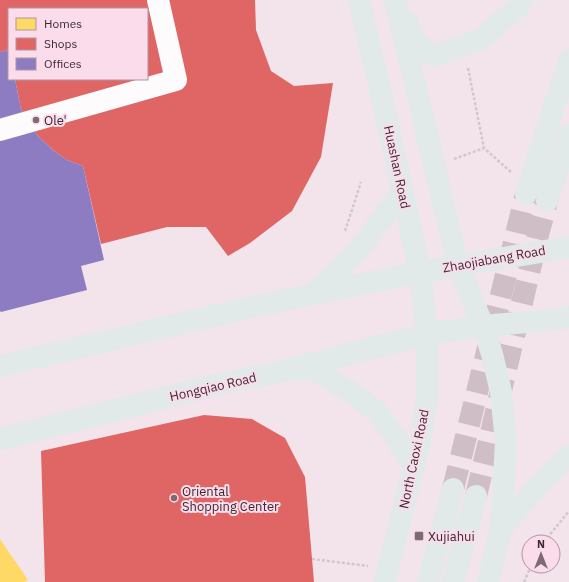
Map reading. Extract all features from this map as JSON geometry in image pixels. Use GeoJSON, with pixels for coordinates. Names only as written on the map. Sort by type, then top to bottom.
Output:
{"type":"FeatureCollection","features":[{"type":"Feature","properties":{"kind":"main road","name":"Huashan Road"},"geometry":{"type":"LineString","coordinates":[[359,0],[420,272],[427,334]]}},
{"type":"Feature","properties":{"kind":"main road"},"geometry":{"type":"LineString","coordinates":[[395,0],[458,265],[483,326],[492,354],[501,392],[506,442],[501,529],[488,582]]}},
{"type":"Feature","properties":{"kind":"main road"},"geometry":{"type":"LineString","coordinates":[[400,0],[412,36],[423,48],[434,56],[482,39],[520,5],[523,0]]}},
{"type":"Feature","properties":{"kind":"main road"},"geometry":{"type":"LineString","coordinates":[[526,194],[569,60]]}},
{"type":"Feature","properties":{"kind":"main road"},"geometry":{"type":"LineString","coordinates":[[548,201],[569,135]]}},
{"type":"Feature","properties":{"kind":"main road"},"geometry":{"type":"LineString","coordinates":[[310,295],[336,273],[364,244],[402,192]]}},
{"type":"Feature","properties":{"kind":"main road","name":"Zhaojiabang Road"},"geometry":{"type":"LineString","coordinates":[[420,272],[569,246]]}},
{"type":"Feature","properties":{"kind":"main road"},"geometry":{"type":"LineString","coordinates":[[0,366],[256,306],[420,272]]}},
{"type":"Feature","properties":{"kind":"main road"},"geometry":{"type":"LineString","coordinates":[[427,334],[483,326],[569,317]]}},
{"type":"Feature","properties":{"kind":"main road","name":"Hongqiao Road"},"geometry":{"type":"LineString","coordinates":[[0,439],[211,386],[279,372],[427,334]]}},
{"type":"Feature","properties":{"kind":"main road","name":"North Caoxi Road"},"geometry":{"type":"LineString","coordinates":[[378,574],[414,467],[420,441],[427,396],[427,334]]}},
{"type":"Feature","properties":{"kind":"main road"},"geometry":{"type":"LineString","coordinates":[[279,372],[311,369],[332,380],[359,398],[378,413],[414,467]]}},
{"type":"Feature","properties":{"kind":"main road"},"geometry":{"type":"LineString","coordinates":[[501,529],[540,484],[569,455]]}},
{"type":"Feature","properties":{"kind":"main road"},"geometry":{"type":"LineString","coordinates":[[428,582],[453,489]]}},
{"type":"Feature","properties":{"kind":"main road"},"geometry":{"type":"LineString","coordinates":[[453,582],[476,496]]}},
{"type":"Feature","properties":{"kind":"street"},"geometry":{"type":"LineString","coordinates":[[0,130],[176,80],[158,0]]}},
{"type":"Feature","properties":{"kind":"path"},"geometry":{"type":"LineString","coordinates":[[463,45],[484,148],[512,174]]}},
{"type":"Feature","properties":{"kind":"path"},"geometry":{"type":"LineString","coordinates":[[434,166],[484,148]]}},
{"type":"Feature","properties":{"kind":"path"},"geometry":{"type":"LineString","coordinates":[[344,233],[361,182]]}},
{"type":"Feature","properties":{"kind":"path"},"geometry":{"type":"LineString","coordinates":[[550,534],[569,511]]}},
{"type":"Feature","properties":{"kind":"path"},"geometry":{"type":"LineString","coordinates":[[312,559],[378,574]]}},
{"type":"Feature","properties":{"kind":"building: Homes"},"geometry":{"type":"Polygon","coordinates":[[[0,539],[28,580],[25,582],[0,582],[0,539]]]}},
{"type":"Feature","properties":{"kind":"building: Shops"},"geometry":{"type":"Polygon","coordinates":[[[0,0],[255,0],[256,30],[271,71],[294,86],[333,83],[321,157],[292,211],[250,243],[228,256],[206,227],[167,227],[101,244],[83,166],[67,160],[54,151],[38,136],[21,109],[15,80],[148,80],[148,8],[8,8],[8,50],[0,52],[0,0]]]}},
{"type":"Feature","properties":{"kind":"building: Shops","name":"Oriental Shopping Center"},"geometry":{"type":"Polygon","coordinates":[[[204,415],[252,419],[285,438],[305,477],[314,582],[45,582],[41,451],[204,415]]]}},
{"type":"Feature","properties":{"kind":"building: Offices"},"geometry":{"type":"Polygon","coordinates":[[[8,50],[8,80],[15,80],[21,109],[38,136],[54,151],[67,160],[83,166],[104,260],[81,266],[87,290],[1,312],[0,311],[0,52],[8,50]]]}},
{"type":"Feature","properties":{"kind":"tunnel"},"geometry":{"type":"LineString","coordinates":[[453,489],[526,194]]}},
{"type":"Feature","properties":{"kind":"tunnel"},"geometry":{"type":"LineString","coordinates":[[476,496],[547,201]]}},
{"type":"Feature","properties":{"kind":"place","name":"Ole'"},"geometry":{"type":"Point","coordinates":[36,120]}},
{"type":"Feature","properties":{"kind":"place","name":"Oriental Shopping Center"},"geometry":{"type":"Point","coordinates":[174,498]}},
{"type":"Feature","properties":{"kind":"place","name":"Xujiahui"},"geometry":{"type":"Point","coordinates":[419,536]}}]}
